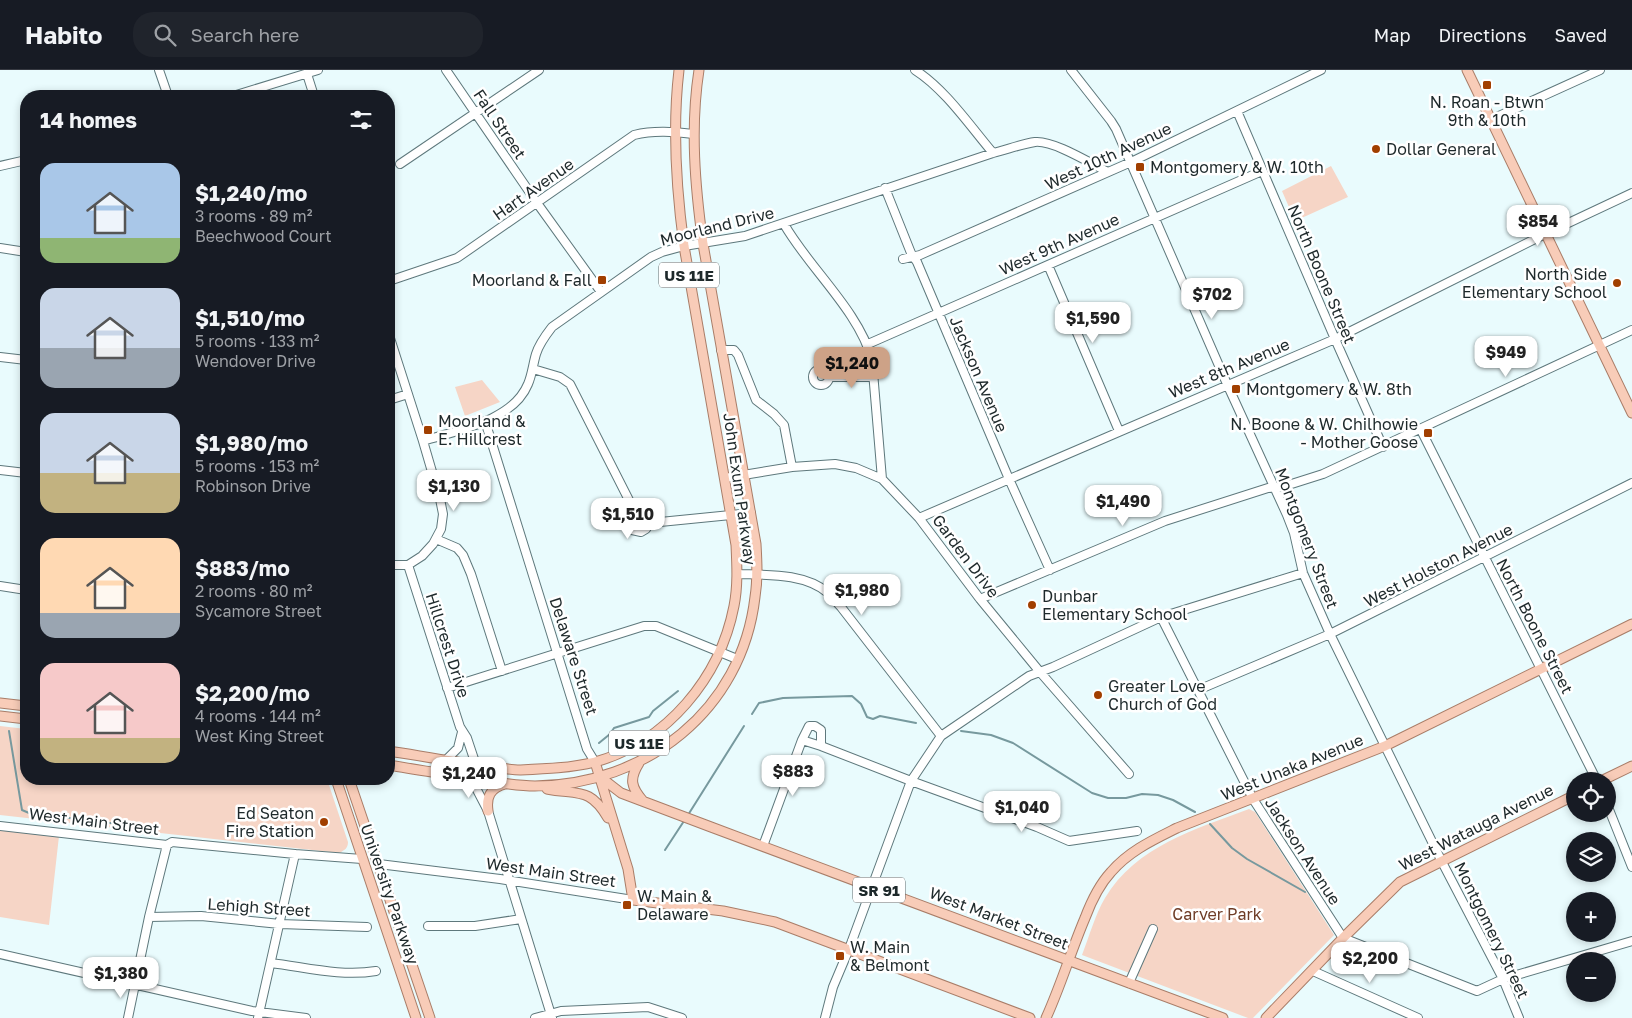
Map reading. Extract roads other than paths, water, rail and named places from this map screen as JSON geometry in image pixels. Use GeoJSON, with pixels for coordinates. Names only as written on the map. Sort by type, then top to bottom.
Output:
{"type":"FeatureCollection","features":[{"type":"Feature","properties":{"kind":"main road","name":"John Exum Parkway"},"geometry":{"type":"LineString","coordinates":[[476,765],[517,770],[549,769],[595,762],[627,750],[668,722],[686,706],[720,652],[730,624],[738,574],[736,545],[684,246],[676,182],[679,70]]}},
{"type":"Feature","properties":{"kind":"main road","name":"John Exum Parkway"},"geometry":{"type":"LineString","coordinates":[[505,784],[535,786],[562,784],[599,776],[639,763],[667,746],[691,726],[712,703],[737,660],[752,618],[757,575],[756,544],[721,350],[697,197],[694,134],[698,70]]}},
{"type":"Feature","properties":{"kind":"main road"},"geometry":{"type":"LineString","coordinates":[[1467,70],[1632,413]]}},
{"type":"Feature","properties":{"kind":"main road","name":"West Unaka Avenue"},"geometry":{"type":"LineString","coordinates":[[1046,1018],[1093,899],[1110,873],[1130,854],[1150,841],[1178,828],[1385,746],[1632,624]]}},
{"type":"Feature","properties":{"kind":"main road"},"geometry":{"type":"LineString","coordinates":[[0,703],[20,705]]}},
{"type":"Feature","properties":{"kind":"main road"},"geometry":{"type":"LineString","coordinates":[[0,716],[20,718]]}},
{"type":"Feature","properties":{"kind":"main road","name":"US 11E"},"geometry":{"type":"LineString","coordinates":[[395,752],[476,765]]}},
{"type":"Feature","properties":{"kind":"main road","name":"Delaware Street"},"geometry":{"type":"LineString","coordinates":[[595,762],[628,869],[633,900]]}},
{"type":"Feature","properties":{"kind":"main road"},"geometry":{"type":"LineString","coordinates":[[639,763],[632,776],[632,783],[636,793],[643,802]]}},
{"type":"Feature","properties":{"kind":"main road","name":"US 11E"},"geometry":{"type":"LineString","coordinates":[[395,766],[505,784]]}},
{"type":"Feature","properties":{"kind":"main road"},"geometry":{"type":"LineString","coordinates":[[1616,774],[1632,766]]}},
{"type":"Feature","properties":{"kind":"main road","name":"West Market Street"},"geometry":{"type":"LineString","coordinates":[[599,776],[621,793],[643,802],[1223,1018]]}},
{"type":"Feature","properties":{"kind":"main road"},"geometry":{"type":"LineString","coordinates":[[488,811],[486,801],[489,794],[496,786],[505,784]]}},
{"type":"Feature","properties":{"kind":"main road","name":"University Parkway"},"geometry":{"type":"LineString","coordinates":[[338,785],[416,1018]]}},
{"type":"Feature","properties":{"kind":"main road","name":"University Parkway"},"geometry":{"type":"LineString","coordinates":[[351,785],[430,1018]]}},
{"type":"Feature","properties":{"kind":"main road"},"geometry":{"type":"LineString","coordinates":[[535,786],[583,794],[591,798],[598,802],[615,831]]}},
{"type":"Feature","properties":{"kind":"main road"},"geometry":{"type":"LineString","coordinates":[[608,805],[610,795],[621,793]]}},
{"type":"Feature","properties":{"kind":"main road","name":"West Watauga Avenue"},"geometry":{"type":"LineString","coordinates":[[1266,1018],[1400,882],[1566,800]]}},
{"type":"Feature","properties":{"kind":"main road","name":"West Main Street"},"geometry":{"type":"LineString","coordinates":[[633,900],[666,903],[775,922],[1030,1018]]}},
{"type":"Feature","properties":{"kind":"street"},"geometry":{"type":"LineString","coordinates":[[159,70],[166,90]]}},
{"type":"Feature","properties":{"kind":"street"},"geometry":{"type":"LineString","coordinates":[[253,90],[318,70]]}},
{"type":"Feature","properties":{"kind":"street","name":"Fall Street"},"geometry":{"type":"LineString","coordinates":[[446,70],[537,204],[601,292]]}},
{"type":"Feature","properties":{"kind":"street"},"geometry":{"type":"LineString","coordinates":[[400,164],[539,70]]}},
{"type":"Feature","properties":{"kind":"street"},"geometry":{"type":"LineString","coordinates":[[915,70],[938,88],[993,154]]}},
{"type":"Feature","properties":{"kind":"street","name":"Montgomery Street"},"geometry":{"type":"LineString","coordinates":[[1072,70],[1111,121],[1131,162],[1294,533],[1303,573],[1330,634],[1442,862],[1503,979],[1519,1018]]}},
{"type":"Feature","properties":{"kind":"street","name":"West 10th Avenue"},"geometry":{"type":"LineString","coordinates":[[904,259],[914,257],[1131,162],[1321,70]]}},
{"type":"Feature","properties":{"kind":"street"},"geometry":{"type":"LineString","coordinates":[[1490,120],[1600,70]]}},
{"type":"Feature","properties":{"kind":"street"},"geometry":{"type":"LineString","coordinates":[[307,74],[312,90]]}},
{"type":"Feature","properties":{"kind":"street","name":"North Boone Street"},"geometry":{"type":"LineString","coordinates":[[1237,110],[1383,447]]}},
{"type":"Feature","properties":{"kind":"street","name":"Hart Avenue"},"geometry":{"type":"LineString","coordinates":[[395,279],[457,258],[634,135],[646,132],[694,134]]}},
{"type":"Feature","properties":{"kind":"street","name":"Moorland Drive"},"geometry":{"type":"LineString","coordinates":[[423,441],[501,415],[514,406],[528,385],[537,352],[552,327],[651,256],[684,246],[745,236],[885,188],[1035,142],[1045,142],[1056,146],[1108,172]]}},
{"type":"Feature","properties":{"kind":"street"},"geometry":{"type":"LineString","coordinates":[[0,166],[20,161]]}},
{"type":"Feature","properties":{"kind":"street","name":"West 9th Avenue"},"geometry":{"type":"LineString","coordinates":[[868,344],[937,312],[1048,266],[1262,171]]}},
{"type":"Feature","properties":{"kind":"street","name":"Jackson Avenue"},"geometry":{"type":"LineString","coordinates":[[885,188],[1009,479],[1050,570]]}},
{"type":"Feature","properties":{"kind":"street","name":"West 8th Avenue"},"geometry":{"type":"LineString","coordinates":[[920,518],[1335,339],[1545,234],[1632,193]]}},
{"type":"Feature","properties":{"kind":"street"},"geometry":{"type":"LineString","coordinates":[[784,224],[854,321],[868,344],[874,377],[882,479]]}},
{"type":"Feature","properties":{"kind":"street"},"geometry":{"type":"LineString","coordinates":[[0,248],[20,251]]}},
{"type":"Feature","properties":{"kind":"street"},"geometry":{"type":"LineString","coordinates":[[1048,266],[1119,431]]}},
{"type":"Feature","properties":{"kind":"street"},"geometry":{"type":"LineString","coordinates":[[980,599],[1165,522],[1268,488],[1323,474],[1421,430],[1632,330]]}},
{"type":"Feature","properties":{"kind":"street"},"geometry":{"type":"LineString","coordinates":[[721,350],[734,350],[738,355],[756,400],[774,414],[784,425],[792,467]]}},
{"type":"Feature","properties":{"kind":"street"},"geometry":{"type":"LineString","coordinates":[[395,354],[423,441],[443,514],[441,529],[433,544],[422,556],[408,565],[395,565]]}},
{"type":"Feature","properties":{"kind":"street"},"geometry":{"type":"LineString","coordinates":[[0,357],[20,359]]}},
{"type":"Feature","properties":{"kind":"street"},"geometry":{"type":"LineString","coordinates":[[533,369],[560,377],[570,384],[635,512],[650,522],[750,513]]}},
{"type":"Feature","properties":{"kind":"street"},"geometry":{"type":"LineString","coordinates":[[830,377],[874,377]]}},
{"type":"Feature","properties":{"kind":"street"},"geometry":{"type":"LineString","coordinates":[[395,398],[408,394]]}},
{"type":"Feature","properties":{"kind":"street","name":"Delaware Street"},"geometry":{"type":"LineString","coordinates":[[485,421],[588,751],[595,762]]}},
{"type":"Feature","properties":{"kind":"street","name":"North Boone Street"},"geometry":{"type":"LineString","coordinates":[[1421,430],[1593,772]]}},
{"type":"Feature","properties":{"kind":"street","name":"Garden Drive"},"geometry":{"type":"LineString","coordinates":[[725,478],[792,467],[835,464],[856,468],[882,479],[920,518],[980,599],[1040,672],[1130,774]]}},
{"type":"Feature","properties":{"kind":"street"},"geometry":{"type":"LineString","coordinates":[[0,470],[20,473]]}},
{"type":"Feature","properties":{"kind":"street","name":"West Holston Avenue"},"geometry":{"type":"LineString","coordinates":[[1198,690],[1330,634],[1632,483]]}},
{"type":"Feature","properties":{"kind":"street"},"geometry":{"type":"LineString","coordinates":[[635,512],[630,525],[632,530],[641,532],[646,529],[650,522]]}},
{"type":"Feature","properties":{"kind":"street"},"geometry":{"type":"LineString","coordinates":[[436,539],[457,548],[463,555],[471,574],[502,671]]}},
{"type":"Feature","properties":{"kind":"street","name":"Hillcrest Drive"},"geometry":{"type":"LineString","coordinates":[[408,565],[447,688],[476,765],[474,778],[476,788],[488,811],[552,1016]]}},
{"type":"Feature","properties":{"kind":"street"},"geometry":{"type":"LineString","coordinates":[[825,1018],[832,987],[849,949],[912,781],[941,736],[1029,676],[1161,617],[1303,573]]}},
{"type":"Feature","properties":{"kind":"street"},"geometry":{"type":"LineString","coordinates":[[738,574],[794,578],[811,583],[827,592],[941,736]]}},
{"type":"Feature","properties":{"kind":"street"},"geometry":{"type":"LineString","coordinates":[[0,586],[20,589]]}},
{"type":"Feature","properties":{"kind":"street","name":"Jackson Avenue"},"geometry":{"type":"LineString","coordinates":[[1161,617],[1253,799],[1343,938]]}},
{"type":"Feature","properties":{"kind":"street"},"geometry":{"type":"LineString","coordinates":[[447,688],[644,626],[656,626],[737,660]]}},
{"type":"Feature","properties":{"kind":"street"},"geometry":{"type":"LineString","coordinates":[[762,846],[809,726],[815,726],[821,730],[821,746]]}},
{"type":"Feature","properties":{"kind":"street"},"geometry":{"type":"LineString","coordinates":[[446,760],[458,748],[462,732]]}},
{"type":"Feature","properties":{"kind":"street"},"geometry":{"type":"LineString","coordinates":[[802,740],[1037,827],[1069,841],[1137,831]]}},
{"type":"Feature","properties":{"kind":"street"},"geometry":{"type":"LineString","coordinates":[[1614,822],[1632,866]]}},
{"type":"Feature","properties":{"kind":"street","name":"West Main Street"},"geometry":{"type":"LineString","coordinates":[[0,826],[167,845],[177,842],[350,859],[362,858]]}},
{"type":"Feature","properties":{"kind":"street"},"geometry":{"type":"LineString","coordinates":[[128,1018],[149,917],[167,845]]}},
{"type":"Feature","properties":{"kind":"street"},"geometry":{"type":"LineString","coordinates":[[259,1015],[295,854]]}},
{"type":"Feature","properties":{"kind":"street","name":"West Main Street"},"geometry":{"type":"LineString","coordinates":[[379,864],[633,900]]}},
{"type":"Feature","properties":{"kind":"street","name":"Lehigh Street"},"geometry":{"type":"LineString","coordinates":[[149,917],[201,916],[280,924],[366,927]]}},
{"type":"Feature","properties":{"kind":"street"},"geometry":{"type":"LineString","coordinates":[[428,926],[475,926],[521,919]]}},
{"type":"Feature","properties":{"kind":"street"},"geometry":{"type":"LineString","coordinates":[[1129,983],[1153,929]]}},
{"type":"Feature","properties":{"kind":"street"},"geometry":{"type":"LineString","coordinates":[[1343,938],[1477,991],[1503,979],[1632,941]]}},
{"type":"Feature","properties":{"kind":"street"},"geometry":{"type":"LineString","coordinates":[[0,954],[135,984],[259,1015],[306,1018]]}},
{"type":"Feature","properties":{"kind":"street"},"geometry":{"type":"LineString","coordinates":[[271,964],[319,970],[364,973],[376,971]]}},
{"type":"Feature","properties":{"kind":"street"},"geometry":{"type":"LineString","coordinates":[[1313,971],[1418,1018]]}},
{"type":"Feature","properties":{"kind":"street"},"geometry":{"type":"LineString","coordinates":[[536,1018],[552,1016],[561,1011],[648,1007],[682,1018]]}},
{"type":"Feature","properties":{"kind":"waterway"},"geometry":{"type":"LineString","coordinates":[[599,743],[614,728],[649,717],[653,711],[678,691]]}},
{"type":"Feature","properties":{"kind":"waterway"},"geometry":{"type":"LineString","coordinates":[[752,714],[759,703],[783,698],[852,696],[861,704],[867,717],[873,719],[880,716],[916,723]]}},
{"type":"Feature","properties":{"kind":"waterway"},"geometry":{"type":"LineString","coordinates":[[688,815],[744,726]]}},
{"type":"Feature","properties":{"kind":"waterway"},"geometry":{"type":"LineString","coordinates":[[9,731],[22,810],[29,813],[151,828]]}},
{"type":"Feature","properties":{"kind":"waterway"},"geometry":{"type":"LineString","coordinates":[[961,731],[991,735],[1013,743],[1092,793],[1108,798],[1126,798],[1142,794],[1158,795],[1173,800],[1195,812]]}},
{"type":"Feature","properties":{"kind":"waterway"},"geometry":{"type":"LineString","coordinates":[[665,850],[684,821]]}},
{"type":"Feature","properties":{"kind":"waterway"},"geometry":{"type":"LineString","coordinates":[[1210,824],[1232,848],[1247,859],[1305,892]]}},
{"type":"Feature","properties":{"kind":"place","name":"N. Roan - Btwn 9th & 10th"},"geometry":{"type":"Point","coordinates":[1487,85]}},
{"type":"Feature","properties":{"kind":"place","name":"Dollar General"},"geometry":{"type":"Point","coordinates":[1376,149]}},
{"type":"Feature","properties":{"kind":"place","name":"Montgomery & W. 10th"},"geometry":{"type":"Point","coordinates":[1140,167]}},
{"type":"Feature","properties":{"kind":"place","name":"Moorland & Fall"},"geometry":{"type":"Point","coordinates":[602,280]}},
{"type":"Feature","properties":{"kind":"place","name":"North Side Elementary School"},"geometry":{"type":"Point","coordinates":[1617,283]}},
{"type":"Feature","properties":{"kind":"place","name":"Montgomery & W. 8th"},"geometry":{"type":"Point","coordinates":[1236,389]}},
{"type":"Feature","properties":{"kind":"place","name":"Moorland & E. Hillcrest"},"geometry":{"type":"Point","coordinates":[428,430]}},
{"type":"Feature","properties":{"kind":"place","name":"N. Boone & W. Chilhowie - Mother Goose"},"geometry":{"type":"Point","coordinates":[1428,433]}},
{"type":"Feature","properties":{"kind":"place","name":"Dunbar Elementary School"},"geometry":{"type":"Point","coordinates":[1032,605]}},
{"type":"Feature","properties":{"kind":"place","name":"Greater Love Church of God"},"geometry":{"type":"Point","coordinates":[1098,695]}},
{"type":"Feature","properties":{"kind":"place","name":"Ed Seaton Fire Station"},"geometry":{"type":"Point","coordinates":[324,822]}},
{"type":"Feature","properties":{"kind":"place","name":"W. Main & Delaware"},"geometry":{"type":"Point","coordinates":[627,905]}},
{"type":"Feature","properties":{"kind":"place","name":"W. Main & Belmont"},"geometry":{"type":"Point","coordinates":[840,956]}},
{"type":"Feature","properties":{"kind":"park label","name":"Carver Park"},"geometry":{"type":"Point","coordinates":[1217,914]}}]}
